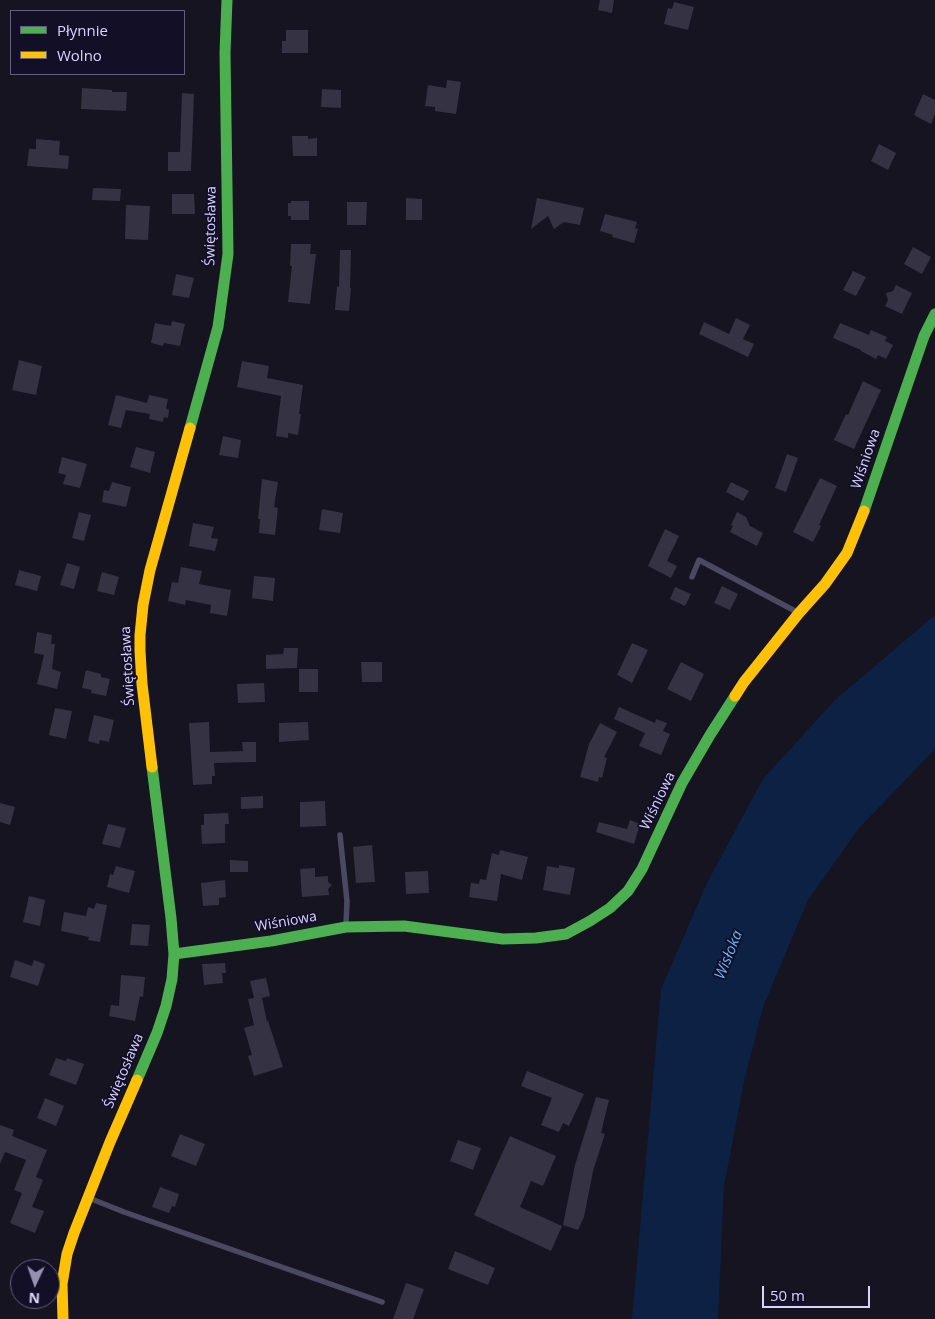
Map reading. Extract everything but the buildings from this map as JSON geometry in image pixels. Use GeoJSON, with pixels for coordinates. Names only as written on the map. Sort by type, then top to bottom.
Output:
{"type":"FeatureCollection","features":[{"type":"Feature","properties":{"kind":"street","name":"Świętosława"},"geometry":{"type":"LineString","coordinates":[[62,1319],[62,1284],[67,1254],[87,1198],[166,1006],[172,979],[174,954],[171,918],[142,684],[140,635],[143,605],[150,570],[216,335],[223,291],[228,254],[227,0]]}},
{"type":"Feature","properties":{"kind":"street","name":"Wiśniowa"},"geometry":{"type":"LineString","coordinates":[[174,954],[271,941],[346,927],[404,926],[503,938],[536,938],[566,934],[610,908],[628,891],[642,869],[682,783],[744,682],[799,613],[825,584],[847,553],[860,523],[924,336],[935,314]]}},
{"type":"Feature","properties":{"kind":"lane"},"geometry":{"type":"LineString","coordinates":[[692,577],[699,560],[799,613]]}},
{"type":"Feature","properties":{"kind":"lane"},"geometry":{"type":"LineString","coordinates":[[340,835],[347,901],[346,927]]}},
{"type":"Feature","properties":{"kind":"lane"},"geometry":{"type":"LineString","coordinates":[[87,1198],[382,1302]]}},
{"type":"Feature","properties":{"kind":"water","name":"Wisłoka"},"geometry":{"type":"Polygon","coordinates":[[[935,615],[935,749],[859,828],[808,900],[763,1007],[744,1082],[724,1186],[718,1319],[632,1319],[661,989],[707,883],[763,779],[835,700],[935,615]]]}},
{"type":"Feature","properties":{"kind":"traffic: fast"},"geometry":{"type":"LineString","coordinates":[[190,428],[218,327],[228,254],[225,53],[227,0]]}},
{"type":"Feature","properties":{"kind":"traffic: fast"},"geometry":{"type":"LineString","coordinates":[[864,511],[924,336],[935,314]]}},
{"type":"Feature","properties":{"kind":"traffic: fast"},"geometry":{"type":"LineString","coordinates":[[174,954],[271,941],[346,927],[404,926],[503,939],[536,938],[566,934],[610,908],[628,891],[642,869],[682,783],[735,696]]}},
{"type":"Feature","properties":{"kind":"traffic: fast"},"geometry":{"type":"LineString","coordinates":[[137,1080],[166,1006],[172,979],[174,954],[152,767]]}},
{"type":"Feature","properties":{"kind":"traffic: slow"},"geometry":{"type":"LineString","coordinates":[[152,767],[140,651],[143,605],[150,570],[190,428]]}},
{"type":"Feature","properties":{"kind":"traffic: slow"},"geometry":{"type":"LineString","coordinates":[[735,696],[799,613],[825,584],[847,553],[864,511]]}},
{"type":"Feature","properties":{"kind":"traffic: slow"},"geometry":{"type":"LineString","coordinates":[[63,1319],[62,1284],[67,1254],[110,1142],[137,1080]]}}]}
